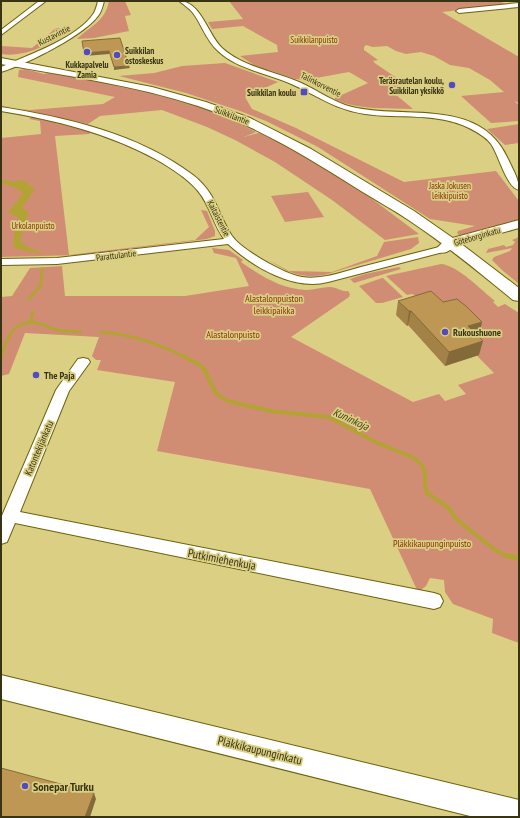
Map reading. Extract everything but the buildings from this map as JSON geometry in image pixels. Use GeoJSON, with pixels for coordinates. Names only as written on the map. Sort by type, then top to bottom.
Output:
{"type":"FeatureCollection","features":[{"type":"Feature","properties":{"kind":"main road","name":"Suikkilantie"},"geometry":{"type":"LineString","coordinates":[[1,58],[17,63]]}},
{"type":"Feature","properties":{"kind":"main road","name":"Suikkilantie"},"geometry":{"type":"LineString","coordinates":[[1,61],[84,75],[163,92],[233,115],[299,146],[367,189],[393,203],[451,248],[519,296]]}},
{"type":"Feature","properties":{"kind":"main road","name":"Suikkilantie"},"geometry":{"type":"LineString","coordinates":[[451,248],[519,306]]}},
{"type":"Feature","properties":{"kind":"street"},"geometry":{"type":"LineString","coordinates":[[1,33],[43,1]]}},
{"type":"Feature","properties":{"kind":"street","name":"Kustavintie"},"geometry":{"type":"LineString","coordinates":[[1,70],[61,42],[82,29],[98,13],[101,1]]}},
{"type":"Feature","properties":{"kind":"street","name":"Talinkorventie"},"geometry":{"type":"LineString","coordinates":[[182,1],[193,7],[211,38],[228,56],[250,67],[300,85],[336,104],[362,110],[436,115],[454,119],[478,129],[493,140],[497,145],[510,177],[519,187]]}},
{"type":"Feature","properties":{"kind":"street"},"geometry":{"type":"LineString","coordinates":[[459,11],[519,5]]}},
{"type":"Feature","properties":{"kind":"street","name":"Kaitaistentie"},"geometry":{"type":"LineString","coordinates":[[1,109],[60,120],[94,129],[119,138],[159,158],[190,178],[203,190],[211,201],[231,240],[276,272],[288,278],[306,282],[324,280],[451,248]]}},
{"type":"Feature","properties":{"kind":"street","name":"Göteborginkatu"},"geometry":{"type":"LineString","coordinates":[[451,248],[519,224]]}},
{"type":"Feature","properties":{"kind":"street","name":"Göteborginkatu"},"geometry":{"type":"LineString","coordinates":[[451,248],[501,240],[519,234]]}},
{"type":"Feature","properties":{"kind":"street","name":"Parattulantie"},"geometry":{"type":"LineString","coordinates":[[1,262],[57,261],[231,240]]}},
{"type":"Feature","properties":{"kind":"street","name":"Katontekijänkatu"},"geometry":{"type":"LineString","coordinates":[[1,537],[63,390],[83,362]]}},
{"type":"Feature","properties":{"kind":"street","name":"Putkimiehenkuja"},"geometry":{"type":"LineString","coordinates":[[10,516],[434,601]]}},
{"type":"Feature","properties":{"kind":"street","name":"Pläkkikaupunginkatu"},"geometry":{"type":"LineString","coordinates":[[1,687],[519,814]]}},
{"type":"Feature","properties":{"kind":"green space"},"geometry":{"type":"Polygon","coordinates":[[[109,1],[125,1],[131,15],[125,16],[129,31],[94,38],[77,39],[101,19],[109,1]]]}},
{"type":"Feature","properties":{"kind":"green space","name":"Suikkilanpuisto"},"geometry":{"type":"Polygon","coordinates":[[[229,1],[499,1],[508,5],[442,12],[519,57],[519,103],[514,101],[519,105],[519,121],[491,123],[461,96],[504,92],[490,80],[469,68],[450,65],[434,56],[421,52],[406,54],[387,46],[373,47],[366,45],[364,50],[378,60],[373,61],[376,64],[415,90],[394,93],[413,109],[364,107],[335,100],[335,98],[368,83],[349,72],[305,80],[295,79],[254,65],[240,56],[278,52],[277,45],[243,26],[212,29],[208,22],[243,19],[229,1]]]}},
{"type":"Feature","properties":{"kind":"green space"},"geometry":{"type":"Polygon","coordinates":[[[56,28],[73,30],[48,44],[29,52],[10,55],[1,54],[1,46],[32,48],[56,28]]]}},
{"type":"Feature","properties":{"kind":"green space","name":"Jaska Jokusen leikkipuisto"},"geometry":{"type":"Polygon","coordinates":[[[225,63],[278,82],[245,97],[252,109],[296,128],[404,182],[496,171],[519,201],[519,221],[470,234],[459,235],[457,233],[458,231],[475,226],[430,219],[318,147],[266,121],[186,93],[119,76],[154,73],[182,66],[225,63]]]}},
{"type":"Feature","properties":{"kind":"green space"},"geometry":{"type":"Polygon","coordinates":[[[25,69],[44,74],[48,73],[117,83],[205,107],[245,124],[242,125],[256,132],[244,137],[258,133],[267,134],[344,178],[419,234],[385,240],[332,200],[275,162],[235,140],[207,127],[162,110],[100,116],[88,124],[20,109],[30,110],[103,104],[115,97],[18,77],[19,70],[25,69]]]}},
{"type":"Feature","properties":{"kind":"green space","name":"Urkolanpuisto"},"geometry":{"type":"Polygon","coordinates":[[[32,117],[91,132],[89,134],[55,136],[69,255],[195,240],[209,227],[201,210],[207,211],[215,231],[215,236],[207,239],[80,255],[1,257],[1,138],[41,134],[40,121],[29,119],[32,117]]]}},
{"type":"Feature","properties":{"kind":"green space"},"geometry":{"type":"Polygon","coordinates":[[[519,124],[519,143],[505,145],[487,129],[519,124]]]}},
{"type":"Feature","properties":{"kind":"green space"},"geometry":{"type":"Polygon","coordinates":[[[308,192],[324,217],[285,222],[271,196],[308,192]]]}},
{"type":"Feature","properties":{"kind":"green space"},"geometry":{"type":"Polygon","coordinates":[[[418,237],[419,243],[411,249],[324,275],[309,276],[295,274],[289,271],[332,272],[377,256],[384,242],[418,237]]]}},
{"type":"Feature","properties":{"kind":"green space"},"geometry":{"type":"Polygon","coordinates":[[[519,237],[519,284],[492,260],[494,257],[510,251],[512,248],[486,253],[488,249],[504,245],[506,247],[513,245],[515,242],[512,240],[519,237]]]}},
{"type":"Feature","properties":{"kind":"green space"},"geometry":{"type":"Polygon","coordinates":[[[212,248],[229,250],[243,260],[241,262],[256,272],[272,281],[288,287],[306,290],[330,287],[348,291],[350,294],[349,297],[291,337],[413,402],[439,394],[445,401],[466,394],[458,385],[494,373],[419,297],[412,294],[407,295],[386,276],[441,264],[455,269],[470,279],[495,301],[493,302],[498,307],[505,304],[519,313],[519,643],[492,633],[493,619],[453,604],[445,592],[444,580],[430,578],[426,586],[418,592],[370,489],[157,451],[175,382],[97,370],[101,360],[96,360],[92,356],[99,337],[25,333],[9,374],[1,376],[1,297],[12,296],[30,268],[62,266],[65,296],[185,296],[249,286],[236,258],[214,253],[212,248]]]}},
{"type":"Feature","properties":{"kind":"green space"},"geometry":{"type":"Polygon","coordinates":[[[399,267],[401,269],[354,283],[350,279],[365,274],[399,267]]]}},
{"type":"Feature","properties":{"kind":"green space"},"geometry":{"type":"Polygon","coordinates":[[[382,278],[403,297],[382,303],[376,303],[359,286],[382,278]]]}},
{"type":"Feature","properties":{"kind":"shaded area"},"geometry":{"type":"Polygon","coordinates":[[[3,180],[11,182],[23,180],[35,189],[22,207],[28,212],[28,215],[20,240],[27,247],[42,253],[41,254],[18,249],[13,246],[15,230],[20,224],[20,219],[8,212],[21,196],[22,192],[2,183],[3,180]]]}},
{"type":"Feature","properties":{"kind":"waterway"},"geometry":{"type":"LineString","coordinates":[[29,299],[41,285],[42,269]]}},
{"type":"Feature","properties":{"kind":"waterway"},"geometry":{"type":"LineString","coordinates":[[30,323],[33,312]]}},
{"type":"Feature","properties":{"kind":"waterway","name":"Kuninkoja"},"geometry":{"type":"LineString","coordinates":[[1,357],[6,341],[15,329],[20,325],[30,323]]}},
{"type":"Feature","properties":{"kind":"waterway","name":"Kuninkoja"},"geometry":{"type":"LineString","coordinates":[[30,323],[44,325],[59,331],[81,332]]}},
{"type":"Feature","properties":{"kind":"waterway","name":"Kuninkoja"},"geometry":{"type":"LineString","coordinates":[[101,332],[144,340],[184,357]]}},
{"type":"Feature","properties":{"kind":"waterway","name":"Kuninkoja"},"geometry":{"type":"LineString","coordinates":[[184,357],[200,365],[204,369],[216,393],[227,401],[271,411],[329,417],[373,441],[414,458],[423,467],[427,493],[448,507],[456,519],[494,549],[504,555],[511,556]]}},
{"type":"Feature","properties":{"kind":"waterway","name":"Kuninkoja"},"geometry":{"type":"LineString","coordinates":[[511,556],[519,558]]}},
{"type":"Feature","properties":{"kind":"place","name":"Kukkapalvelu Zamia"},"geometry":{"type":"Point","coordinates":[87,52]}},
{"type":"Feature","properties":{"kind":"place","name":"Suikkilan ostoskeskus"},"geometry":{"type":"Point","coordinates":[117,55]}},
{"type":"Feature","properties":{"kind":"place","name":"Teräsrautelan koulu, Suikkilan yksikkö"},"geometry":{"type":"Point","coordinates":[452,85]}},
{"type":"Feature","properties":{"kind":"place","name":"Suikkilan koulu"},"geometry":{"type":"Point","coordinates":[304,92]}},
{"type":"Feature","properties":{"kind":"place","name":"Rukoushuone"},"geometry":{"type":"Point","coordinates":[445,332]}},
{"type":"Feature","properties":{"kind":"place","name":"The Paja"},"geometry":{"type":"Point","coordinates":[36,375]}},
{"type":"Feature","properties":{"kind":"place","name":"Sonepar Turku"},"geometry":{"type":"Point","coordinates":[25,786]}},
{"type":"Feature","properties":{"kind":"park label","name":"Alastalonpuiston leikkipaikka"},"geometry":{"type":"Point","coordinates":[274,304]}},
{"type":"Feature","properties":{"kind":"park label","name":"Alastalonpuisto"},"geometry":{"type":"Point","coordinates":[233,334]}},
{"type":"Feature","properties":{"kind":"park label","name":"Pläkkikaupunginpuisto"},"geometry":{"type":"Point","coordinates":[432,543]}}]}
